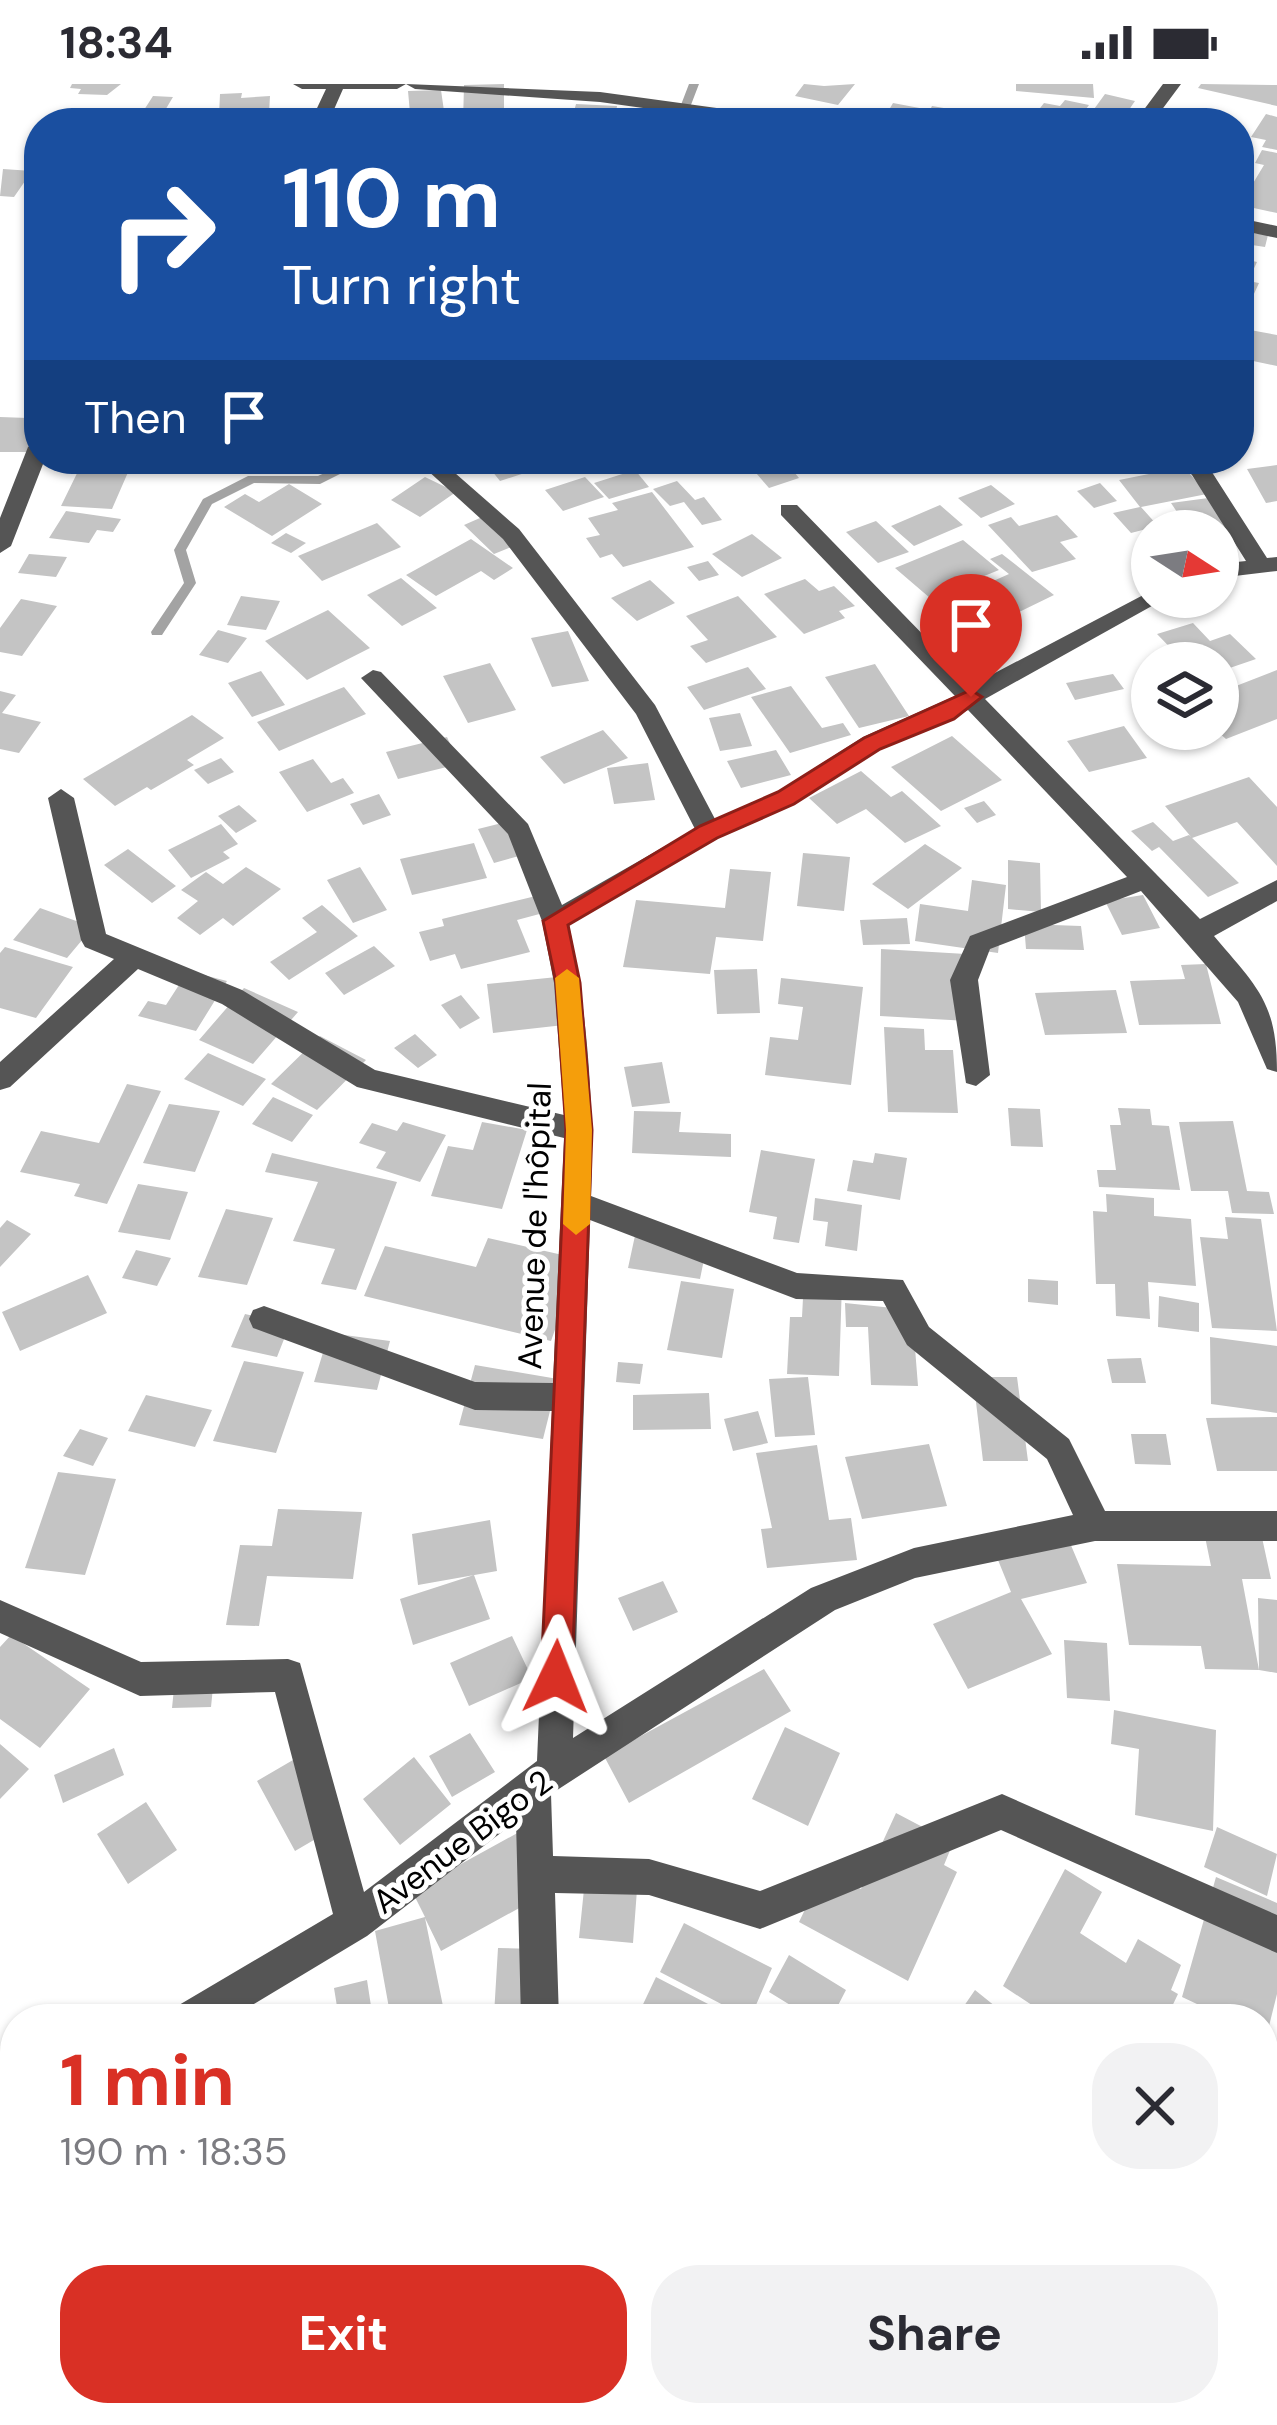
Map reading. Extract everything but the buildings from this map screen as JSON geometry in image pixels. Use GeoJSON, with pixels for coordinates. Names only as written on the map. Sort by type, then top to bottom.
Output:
{"type":"FeatureCollection","features":[{"type":"Feature","properties":{"kind":"street"},"geometry":{"type":"LineString","coordinates":[[302,84],[397,84]]}},
{"type":"Feature","properties":{"kind":"street"},"geometry":{"type":"LineString","coordinates":[[415,84],[601,91],[696,108]]}},
{"type":"Feature","properties":{"kind":"street"},"geometry":{"type":"LineString","coordinates":[[0,546],[28,474]]}},
{"type":"Feature","properties":{"kind":"street"},"geometry":{"type":"LineString","coordinates":[[443,474],[511,534],[646,711],[709,832]]}},
{"type":"Feature","properties":{"kind":"street"},"geometry":{"type":"LineString","coordinates":[[1203,474],[1268,564]]}},
{"type":"Feature","properties":{"kind":"street"},"geometry":{"type":"LineString","coordinates":[[789,510],[1197,933],[1250,997],[1277,1061]]}},
{"type":"Feature","properties":{"kind":"street"},"geometry":{"type":"LineString","coordinates":[[555,921],[709,832],[786,798],[872,743],[946,713],[999,678],[1131,610]]}},
{"type":"Feature","properties":{"kind":"street","name":"Avenue de l'hôpital"},"geometry":{"type":"LineString","coordinates":[[373,678],[519,830],[555,921],[568,983],[579,1130],[578,1204],[537,1874],[540,2004]]}},
{"type":"Feature","properties":{"kind":"street"},"geometry":{"type":"LineString","coordinates":[[62,798],[94,940],[232,997],[367,1079],[579,1130]]}},
{"type":"Feature","properties":{"kind":"street"},"geometry":{"type":"LineString","coordinates":[[976,1075],[964,980],[980,943],[1145,880]]}},
{"type":"Feature","properties":{"kind":"street"},"geometry":{"type":"LineString","coordinates":[[1197,933],[1277,889]]}},
{"type":"Feature","properties":{"kind":"street"},"geometry":{"type":"LineString","coordinates":[[0,1079],[134,957]]}},
{"type":"Feature","properties":{"kind":"street"},"geometry":{"type":"LineString","coordinates":[[578,1204],[796,1286],[892,1289],[919,1336],[1058,1449],[1095,1526]]}},
{"type":"Feature","properties":{"kind":"street"},"geometry":{"type":"LineString","coordinates":[[264,1319],[475,1396],[565,1397]]}},
{"type":"Feature","properties":{"kind":"street","name":"Avenue Bigo 2"},"geometry":{"type":"LineString","coordinates":[[218,2004],[354,1923],[543,1779],[823,1599],[914,1563],[1095,1526],[1277,1526]]}},
{"type":"Feature","properties":{"kind":"street"},"geometry":{"type":"LineString","coordinates":[[0,1616],[140,1679],[288,1675],[354,1923]]}},
{"type":"Feature","properties":{"kind":"street"},"geometry":{"type":"LineString","coordinates":[[537,1874],[649,1876],[760,1910],[1002,1812],[1277,1934]]}},
{"type":"Feature","properties":{"kind":"waterway"},"geometry":{"type":"LineString","coordinates":[[685,108],[694,84]]}},
{"type":"Feature","properties":{"kind":"waterway"},"geometry":{"type":"LineString","coordinates":[[157,632],[190,583],[180,550],[207,502],[252,479],[320,480],[333,474]]}},
{"type":"Feature","properties":{"kind":"slow traffic"},"geometry":{"type":"LineString","coordinates":[[567,978],[579,1130],[576,1224]]}},
{"type":"Feature","properties":{"kind":"route"},"geometry":{"type":"LineString","coordinates":[[556,1677],[579,1130],[568,983],[555,921],[709,832],[786,798],[872,743],[946,713],[971,697]]}}]}
